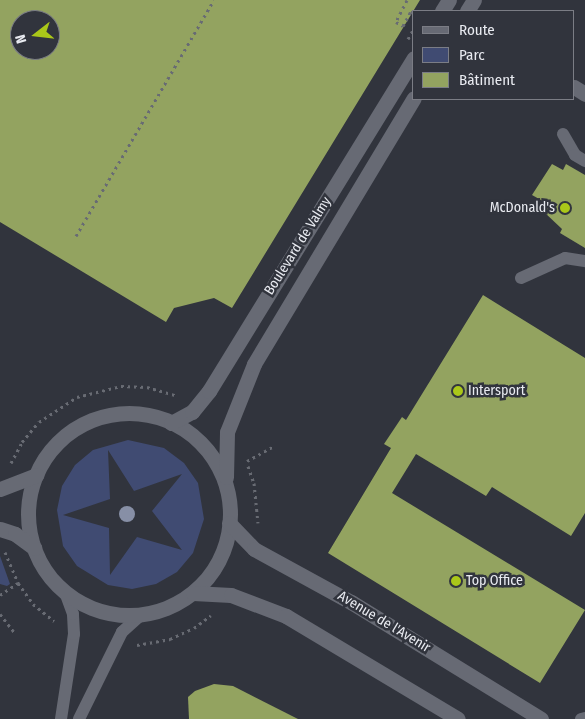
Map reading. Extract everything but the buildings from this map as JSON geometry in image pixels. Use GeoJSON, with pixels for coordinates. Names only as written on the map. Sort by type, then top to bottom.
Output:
{"type":"FeatureCollection","features":[{"type":"Feature","properties":{"kind":"main road","name":"Boulevard de Valmy"},"geometry":{"type":"LineString","coordinates":[[171,423],[197,406],[412,61]]}},
{"type":"Feature","properties":{"kind":"main road","name":"Boulevard de Valmy"},"geometry":{"type":"LineString","coordinates":[[226,486],[228,432],[259,356],[413,100]]}},
{"type":"Feature","properties":{"kind":"main road"},"geometry":{"type":"LineString","coordinates":[[139,414],[171,423],[202,444],[216,464],[226,486],[230,523],[218,562],[193,593],[168,608],[141,615],[118,615],[95,609],[65,592],[50,576],[34,548],[29,511],[36,475],[61,440],[97,419],[139,414]]}},
{"type":"Feature","properties":{"kind":"main road"},"geometry":{"type":"LineString","coordinates":[[1,489],[36,475]]}},
{"type":"Feature","properties":{"kind":"main road","name":"Avenue de l'Avenir"},"geometry":{"type":"LineString","coordinates":[[230,523],[254,549],[351,602],[542,719]]}},
{"type":"Feature","properties":{"kind":"main road"},"geometry":{"type":"LineString","coordinates":[[0,528],[16,534],[34,548]]}},
{"type":"Feature","properties":{"kind":"main road"},"geometry":{"type":"LineString","coordinates":[[193,593],[232,595],[286,616],[458,719]]}},
{"type":"Feature","properties":{"kind":"lane"},"geometry":{"type":"LineString","coordinates":[[563,134],[575,156],[585,161]]}},
{"type":"Feature","properties":{"kind":"lane"},"geometry":{"type":"LineString","coordinates":[[521,278],[565,258],[585,261]]}},
{"type":"Feature","properties":{"kind":"lane"},"geometry":{"type":"LineString","coordinates":[[61,719],[74,634],[73,614],[65,592]]}},
{"type":"Feature","properties":{"kind":"lane"},"geometry":{"type":"LineString","coordinates":[[79,719],[122,632],[141,615]]}},
{"type":"Feature","properties":{"kind":"lane"},"geometry":{"type":"LineString","coordinates":[[581,719],[585,718]]}},
{"type":"Feature","properties":{"kind":"path"},"geometry":{"type":"LineString","coordinates":[[76,236],[214,0]]}},
{"type":"Feature","properties":{"kind":"path"},"geometry":{"type":"LineString","coordinates":[[408,0],[396,22],[403,26],[412,12]]}},
{"type":"Feature","properties":{"kind":"path"},"geometry":{"type":"LineString","coordinates":[[1,489],[10,464],[22,442],[39,422],[77,397],[121,386],[147,387],[172,394],[197,406]]}},
{"type":"Feature","properties":{"kind":"path"},"geometry":{"type":"LineString","coordinates":[[228,432],[246,462],[258,506],[254,549]]}},
{"type":"Feature","properties":{"kind":"path"},"geometry":{"type":"LineString","coordinates":[[246,462],[272,447]]}},
{"type":"Feature","properties":{"kind":"path"},"geometry":{"type":"LineString","coordinates":[[4,548],[18,583],[40,609],[74,634]]}},
{"type":"Feature","properties":{"kind":"path"},"geometry":{"type":"LineString","coordinates":[[0,596],[5,589],[18,583]]}},
{"type":"Feature","properties":{"kind":"path"},"geometry":{"type":"LineString","coordinates":[[115,645],[143,645],[170,639],[194,628],[232,595]]}},
{"type":"Feature","properties":{"kind":"path"},"geometry":{"type":"LineString","coordinates":[[0,614],[15,633]]}},
{"type":"Feature","properties":{"kind":"green space"},"geometry":{"type":"Polygon","coordinates":[[[128,440],[164,448],[184,463],[198,483],[204,519],[193,553],[177,572],[156,584],[132,589],[108,585],[77,566],[63,546],[57,510],[62,486],[75,465],[93,450],[128,440]],[[108,450],[110,499],[63,515],[109,528],[110,575],[137,537],[182,550],[152,511],[182,474],[134,491],[108,450]]]}},
{"type":"Feature","properties":{"kind":"green space"},"geometry":{"type":"Polygon","coordinates":[[[0,556],[10,584],[7,586],[0,584],[0,556]]]}},
{"type":"Feature","properties":{"kind":"place","name":"McDonald's"},"geometry":{"type":"Point","coordinates":[565,208]}},
{"type":"Feature","properties":{"kind":"place","name":"Intersport"},"geometry":{"type":"Point","coordinates":[458,391]}},
{"type":"Feature","properties":{"kind":"place","name":"Top Office"},"geometry":{"type":"Point","coordinates":[456,581]}}]}
